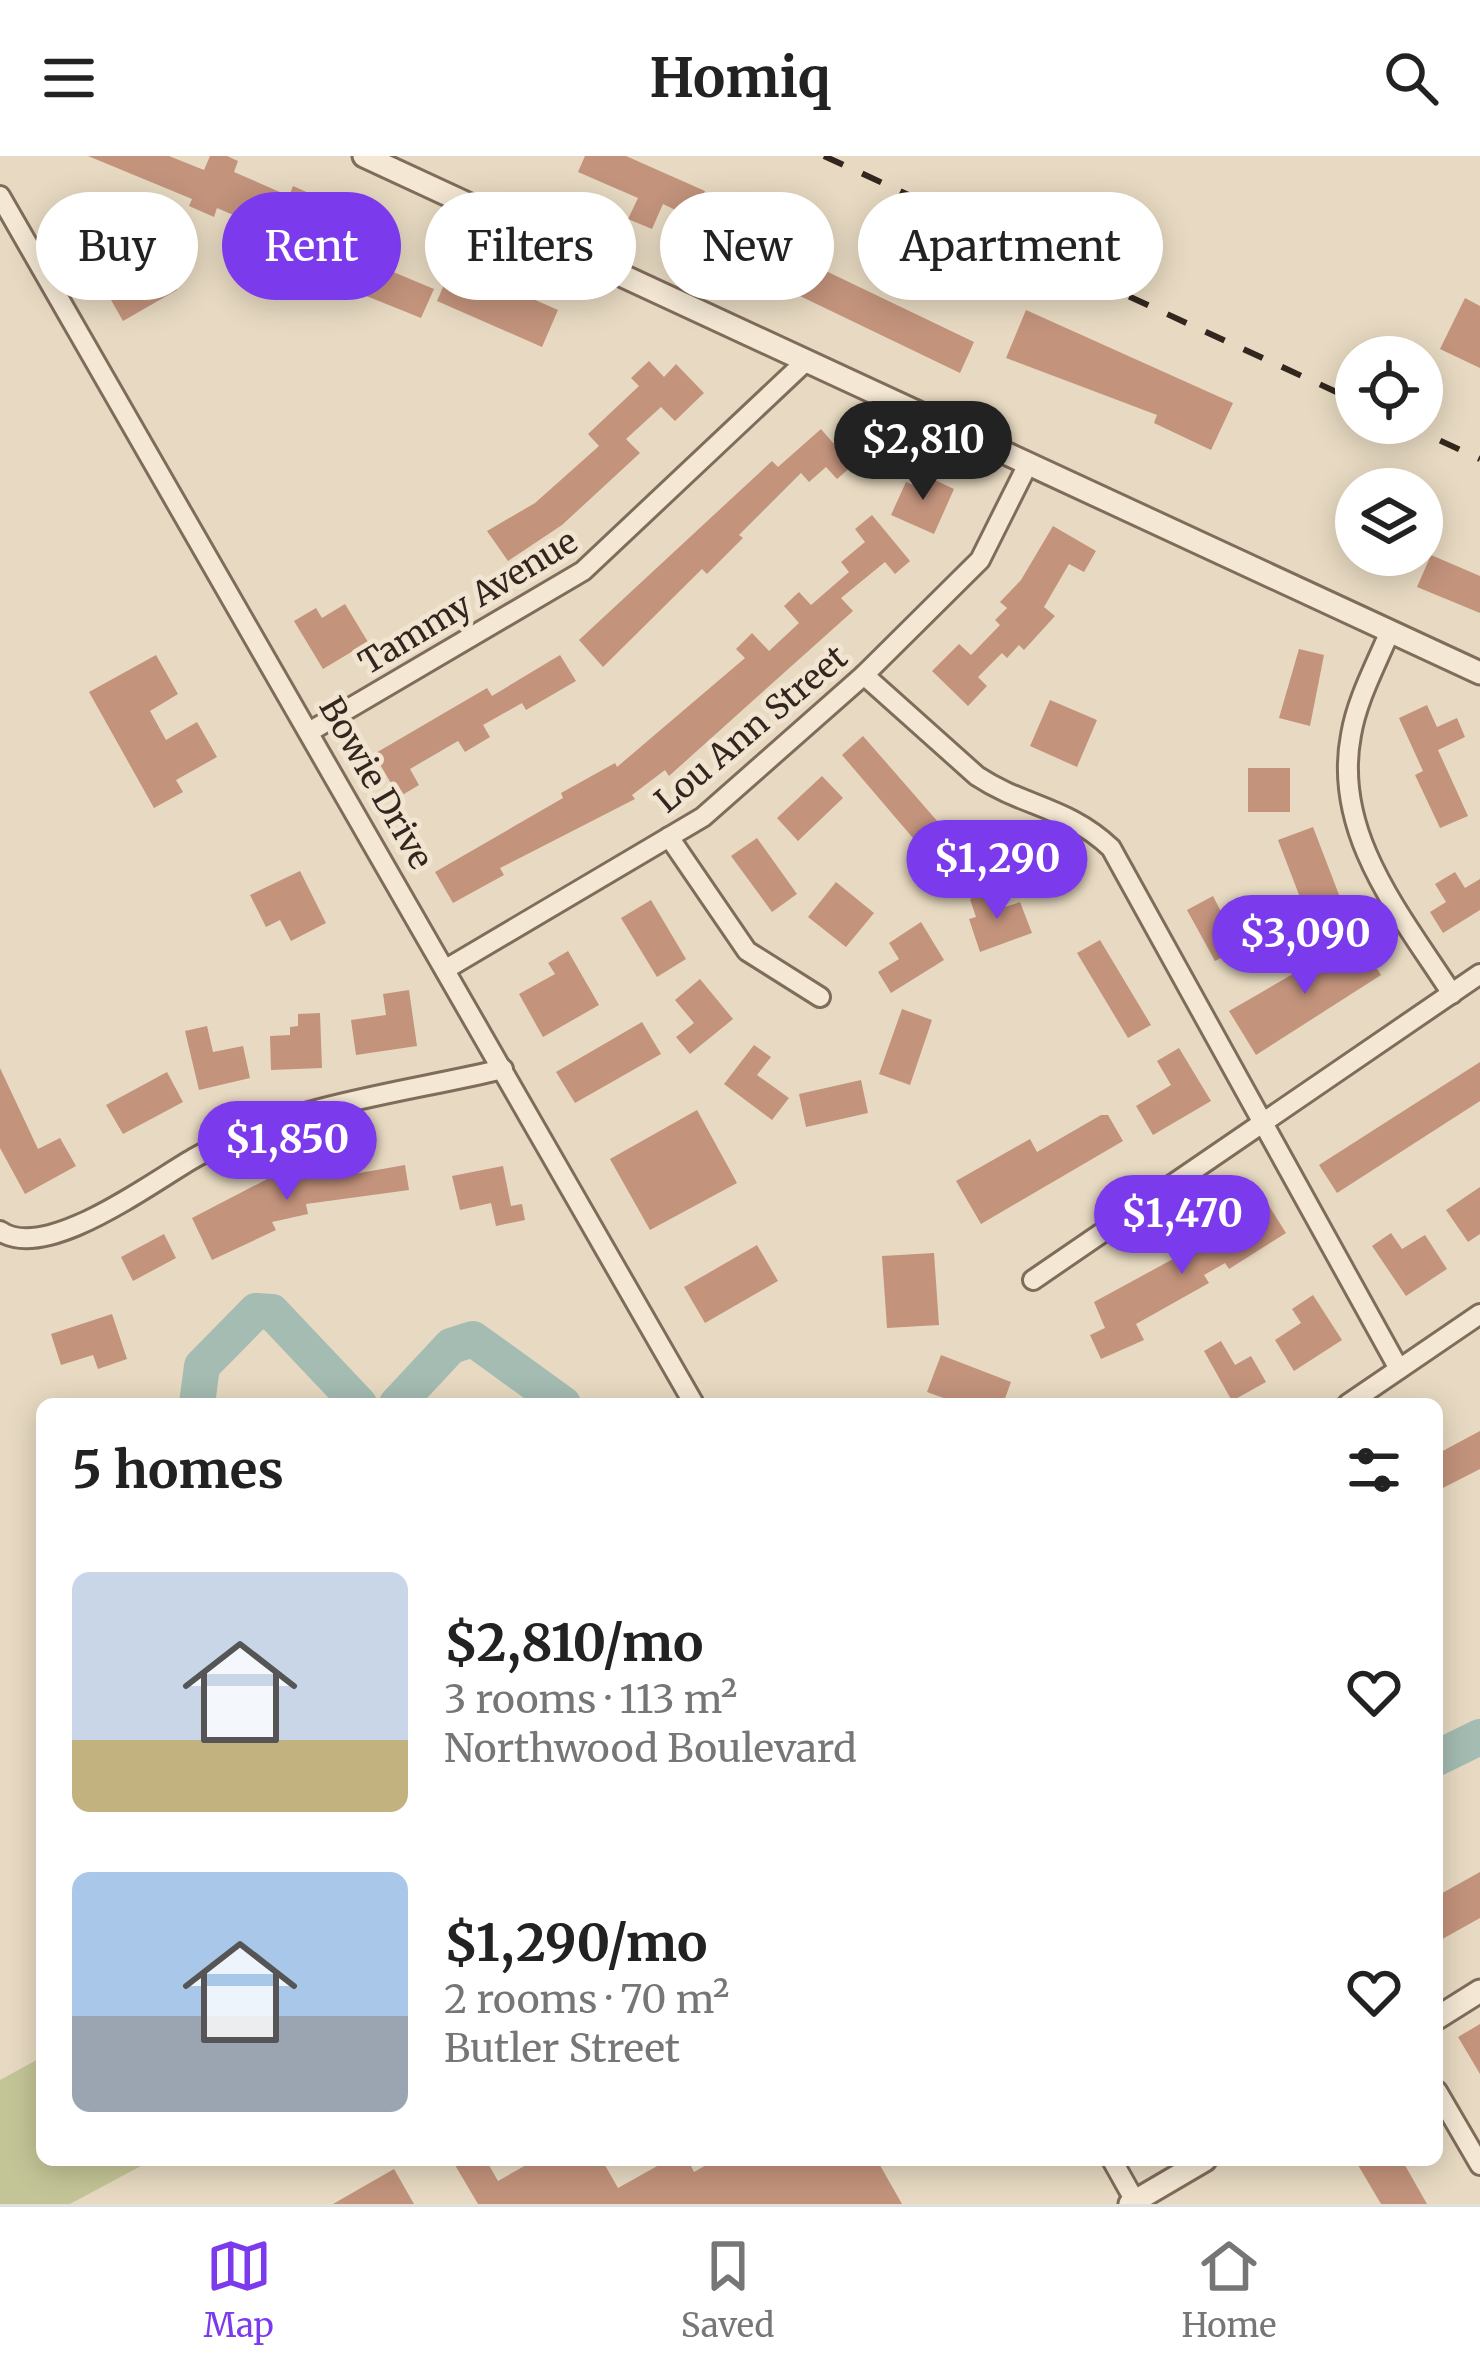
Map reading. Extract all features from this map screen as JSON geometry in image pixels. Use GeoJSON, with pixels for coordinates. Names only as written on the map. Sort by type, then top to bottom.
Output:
{"type":"FeatureCollection","features":[{"type":"Feature","properties":{"kind":"street"},"geometry":{"type":"LineString","coordinates":[[364,156],[1480,673]]}},
{"type":"Feature","properties":{"kind":"street","name":"Bowie Drive"},"geometry":{"type":"LineString","coordinates":[[0,196],[691,1398]]}},
{"type":"Feature","properties":{"kind":"street","name":"Tammy Avenue"},"geometry":{"type":"LineString","coordinates":[[309,732],[583,572],[806,361]]}},
{"type":"Feature","properties":{"kind":"street","name":"Lou Ann Street"},"geometry":{"type":"LineString","coordinates":[[446,969],[703,817],[864,675],[980,560],[1028,464]]}},
{"type":"Feature","properties":{"kind":"street"},"geometry":{"type":"LineString","coordinates":[[1390,631],[1351,732],[1352,812],[1370,867],[1452,994]]}},
{"type":"Feature","properties":{"kind":"street"},"geometry":{"type":"LineString","coordinates":[[864,675],[977,776],[998,789],[1084,822],[1111,848],[1400,1369]]}},
{"type":"Feature","properties":{"kind":"street"},"geometry":{"type":"LineString","coordinates":[[669,837],[747,951],[820,998]]}},
{"type":"Feature","properties":{"kind":"street"},"geometry":{"type":"LineString","coordinates":[[1033,1280],[1480,974]]}},
{"type":"Feature","properties":{"kind":"street"},"geometry":{"type":"LineString","coordinates":[[0,1231],[20,1240],[58,1235],[252,1129],[503,1069]]}},
{"type":"Feature","properties":{"kind":"street"},"geometry":{"type":"LineString","coordinates":[[1357,1398],[1480,1314]]}},
{"type":"Feature","properties":{"kind":"street"},"geometry":{"type":"LineString","coordinates":[[1443,2014],[1480,1991]]}},
{"type":"Feature","properties":{"kind":"street"},"geometry":{"type":"LineString","coordinates":[[1443,2101],[1480,2165]]}},
{"type":"Feature","properties":{"kind":"street"},"geometry":{"type":"LineString","coordinates":[[1115,2166],[1134,2203],[1195,2166]]}},
{"type":"Feature","properties":{"kind":"green space"},"geometry":{"type":"Polygon","coordinates":[[[36,2060],[36,2166],[141,2166],[70,2204],[0,2204],[0,2080],[36,2060]]]}},
{"type":"Feature","properties":{"kind":"building"},"geometry":{"type":"Polygon","coordinates":[[[88,156],[169,156],[204,170],[210,156],[227,156],[238,161],[234,172],[280,192],[222,192],[222,210],[217,208],[214,217],[198,210],[198,192],[175,192],[88,156]]]}},
{"type":"Feature","properties":{"kind":"building"},"geometry":{"type":"Polygon","coordinates":[[[585,156],[626,156],[705,191],[660,192],[660,211],[652,229],[636,222],[636,192],[624,192],[578,172],[585,156]]]}},
{"type":"Feature","properties":{"kind":"building"},"geometry":{"type":"Polygon","coordinates":[[[401,275],[425,285],[425,300],[429,300],[421,318],[376,300],[401,300],[401,275]]]}},
{"type":"Feature","properties":{"kind":"building"},"geometry":{"type":"Polygon","coordinates":[[[834,275],[858,286],[858,300],[886,300],[974,342],[960,373],[808,300],[834,300],[834,275]]]}},
{"type":"Feature","properties":{"kind":"building"},"geometry":{"type":"Polygon","coordinates":[[[1465,298],[1480,306],[1480,368],[1443,350],[1465,298]]]}},
{"type":"Feature","properties":{"kind":"building"},"geometry":{"type":"Polygon","coordinates":[[[111,300],[160,300],[123,321],[111,300]]]}},
{"type":"Feature","properties":{"kind":"building"},"geometry":{"type":"Polygon","coordinates":[[[535,300],[558,310],[542,347],[437,301],[535,300]]]}},
{"type":"Feature","properties":{"kind":"building"},"geometry":{"type":"Polygon","coordinates":[[[1026,310],[1233,403],[1211,450],[1154,423],[1157,415],[1006,358],[1026,310]]]}},
{"type":"Feature","properties":{"kind":"building"},"geometry":{"type":"Polygon","coordinates":[[[649,361],[664,377],[676,364],[704,393],[675,421],[661,407],[626,439],[640,453],[562,525],[508,561],[487,531],[535,503],[599,446],[588,434],[639,386],[631,378],[649,361]]]}},
{"type":"Feature","properties":{"kind":"building"},"geometry":{"type":"Polygon","coordinates":[[[821,429],[833,443],[840,437],[859,460],[837,479],[826,467],[809,482],[801,473],[707,574],[702,569],[603,667],[579,640],[772,461],[778,467],[821,429]]]}},
{"type":"Feature","properties":{"kind":"building"},"geometry":{"type":"Polygon","coordinates":[[[922,474],[954,489],[934,534],[891,515],[906,482],[916,486],[922,474]]]}},
{"type":"Feature","properties":{"kind":"building"},"geometry":{"type":"Polygon","coordinates":[[[872,515],[910,561],[895,574],[885,562],[841,598],[853,611],[669,776],[665,770],[632,795],[635,799],[500,868],[504,875],[453,903],[435,872],[563,798],[561,793],[615,763],[617,767],[745,658],[736,649],[752,633],[769,651],[799,623],[784,606],[799,592],[811,605],[849,572],[841,562],[865,542],[855,529],[872,515]]]}},
{"type":"Feature","properties":{"kind":"building"},"geometry":{"type":"Polygon","coordinates":[[[1053,526],[1096,551],[1084,572],[1069,564],[1044,607],[1055,616],[1024,650],[1019,645],[1007,658],[1002,653],[978,677],[987,686],[968,706],[932,671],[959,644],[971,655],[1000,625],[995,620],[1007,608],[1000,602],[1021,580],[1053,526]]]}},
{"type":"Feature","properties":{"kind":"building"},"geometry":{"type":"Polygon","coordinates":[[[1443,560],[1480,576],[1480,613],[1417,587],[1422,576],[1443,576],[1443,560]]]}},
{"type":"Feature","properties":{"kind":"building"},"geometry":{"type":"Polygon","coordinates":[[[345,604],[368,642],[323,669],[294,621],[316,608],[322,618],[345,604]]]}},
{"type":"Feature","properties":{"kind":"building"},"geometry":{"type":"Polygon","coordinates":[[[1299,649],[1324,655],[1310,726],[1279,718],[1299,649]]]}},
{"type":"Feature","properties":{"kind":"building"},"geometry":{"type":"Polygon","coordinates":[[[156,655],[178,694],[150,711],[166,740],[197,722],[217,757],[176,780],[183,792],[154,808],[89,692],[156,655]]]}},
{"type":"Feature","properties":{"kind":"building"},"geometry":{"type":"Polygon","coordinates":[[[560,655],[576,681],[526,710],[522,703],[483,725],[490,737],[465,752],[458,741],[410,769],[419,785],[399,797],[374,754],[487,688],[492,696],[560,655]]]}},
{"type":"Feature","properties":{"kind":"building"},"geometry":{"type":"Polygon","coordinates":[[[1050,700],[1097,720],[1077,767],[1030,746],[1050,700]]]}},
{"type":"Feature","properties":{"kind":"building"},"geometry":{"type":"Polygon","coordinates":[[[1427,705],[1437,727],[1457,718],[1465,737],[1438,750],[1468,816],[1440,828],[1415,775],[1423,771],[1399,718],[1427,705]]]}},
{"type":"Feature","properties":{"kind":"building"},"geometry":{"type":"Polygon","coordinates":[[[863,736],[959,846],[936,865],[842,755],[863,736]]]}},
{"type":"Feature","properties":{"kind":"building"},"geometry":{"type":"Polygon","coordinates":[[[1248,768],[1290,768],[1290,812],[1248,812],[1248,768]]]}},
{"type":"Feature","properties":{"kind":"building"},"geometry":{"type":"Polygon","coordinates":[[[822,776],[843,798],[798,841],[777,818],[822,776]]]}},
{"type":"Feature","properties":{"kind":"building"},"geometry":{"type":"Polygon","coordinates":[[[1313,827],[1341,900],[1306,913],[1278,840],[1313,827]]]}},
{"type":"Feature","properties":{"kind":"building"},"geometry":{"type":"Polygon","coordinates":[[[757,838],[797,894],[772,912],[731,856],[757,838]]]}},
{"type":"Feature","properties":{"kind":"building"},"geometry":{"type":"Polygon","coordinates":[[[300,871],[326,923],[291,941],[280,920],[266,927],[250,895],[300,871]]]}},
{"type":"Feature","properties":{"kind":"building"},"geometry":{"type":"Polygon","coordinates":[[[1455,872],[1465,888],[1480,879],[1480,910],[1443,933],[1430,912],[1446,902],[1435,884],[1455,872]]]}},
{"type":"Feature","properties":{"kind":"building"},"geometry":{"type":"Polygon","coordinates":[[[836,882],[874,913],[846,947],[808,917],[836,882]]]}},
{"type":"Feature","properties":{"kind":"building"},"geometry":{"type":"Polygon","coordinates":[[[995,890],[1002,908],[1020,902],[1032,933],[980,952],[969,919],[976,917],[970,899],[995,890]]]}},
{"type":"Feature","properties":{"kind":"building"},"geometry":{"type":"Polygon","coordinates":[[[1213,896],[1231,931],[1258,936],[1253,960],[1227,955],[1215,961],[1187,910],[1213,896]]]}},
{"type":"Feature","properties":{"kind":"building"},"geometry":{"type":"Polygon","coordinates":[[[651,900],[686,959],[657,977],[621,918],[651,900]]]}},
{"type":"Feature","properties":{"kind":"building"},"geometry":{"type":"Polygon","coordinates":[[[921,922],[944,960],[891,993],[878,972],[899,959],[889,943],[921,922]]]}},
{"type":"Feature","properties":{"kind":"building"},"geometry":{"type":"Polygon","coordinates":[[[1372,937],[1383,954],[1372,961],[1381,975],[1256,1055],[1229,1011],[1293,974],[1299,984],[1372,937]]]}},
{"type":"Feature","properties":{"kind":"building"},"geometry":{"type":"Polygon","coordinates":[[[1100,940],[1151,1025],[1128,1038],[1077,953],[1100,940]]]}},
{"type":"Feature","properties":{"kind":"building"},"geometry":{"type":"Polygon","coordinates":[[[568,951],[599,1005],[543,1037],[519,994],[555,974],[548,963],[568,951]]]}},
{"type":"Feature","properties":{"kind":"building"},"geometry":{"type":"Polygon","coordinates":[[[700,979],[733,1019],[690,1054],[676,1037],[694,1023],[675,1000],[700,979]]]}},
{"type":"Feature","properties":{"kind":"building"},"geometry":{"type":"Polygon","coordinates":[[[409,990],[417,1046],[356,1055],[351,1020],[386,1015],[383,994],[409,990]]]}},
{"type":"Feature","properties":{"kind":"building"},"geometry":{"type":"Polygon","coordinates":[[[902,1009],[932,1020],[910,1085],[879,1074],[902,1009]]]}},
{"type":"Feature","properties":{"kind":"building"},"geometry":{"type":"Polygon","coordinates":[[[320,1013],[322,1068],[271,1070],[270,1036],[290,1035],[290,1027],[298,1026],[298,1014],[320,1013]]]}},
{"type":"Feature","properties":{"kind":"building"},"geometry":{"type":"Polygon","coordinates":[[[642,1022],[661,1054],[575,1103],[556,1072],[642,1022]]]}},
{"type":"Feature","properties":{"kind":"building"},"geometry":{"type":"Polygon","coordinates":[[[207,1026],[213,1052],[243,1046],[250,1078],[199,1090],[185,1031],[207,1026]]]}},
{"type":"Feature","properties":{"kind":"building"},"geometry":{"type":"Polygon","coordinates":[[[754,1045],[771,1057],[757,1075],[789,1098],[772,1120],[724,1084],[754,1045]]]}},
{"type":"Feature","properties":{"kind":"building"},"geometry":{"type":"Polygon","coordinates":[[[1179,1048],[1211,1101],[1153,1135],[1136,1106],[1171,1085],[1157,1061],[1179,1048]]]}},
{"type":"Feature","properties":{"kind":"building"},"geometry":{"type":"Polygon","coordinates":[[[1480,1062],[1480,1101],[1337,1193],[1319,1165],[1480,1062]]]}},
{"type":"Feature","properties":{"kind":"building"},"geometry":{"type":"Polygon","coordinates":[[[0,1068],[38,1149],[60,1138],[76,1166],[25,1194],[0,1148],[0,1068]]]}},
{"type":"Feature","properties":{"kind":"building"},"geometry":{"type":"Polygon","coordinates":[[[167,1072],[183,1102],[123,1134],[106,1105],[167,1072]]]}},
{"type":"Feature","properties":{"kind":"building"},"geometry":{"type":"Polygon","coordinates":[[[861,1080],[868,1113],[806,1127],[799,1094],[861,1080]]]}},
{"type":"Feature","properties":{"kind":"building"},"geometry":{"type":"Polygon","coordinates":[[[697,1110],[737,1183],[650,1230],[610,1159],[697,1110]]]}},
{"type":"Feature","properties":{"kind":"building"},"geometry":{"type":"Polygon","coordinates":[[[1108,1115],[1123,1141],[981,1224],[956,1181],[1030,1139],[1037,1152],[1108,1115]]]}},
{"type":"Feature","properties":{"kind":"building"},"geometry":{"type":"Polygon","coordinates":[[[334,1162],[337,1177],[405,1165],[409,1190],[306,1204],[308,1214],[272,1222],[276,1230],[212,1260],[192,1218],[277,1174],[334,1162]]]}},
{"type":"Feature","properties":{"kind":"building"},"geometry":{"type":"Polygon","coordinates":[[[503,1166],[511,1206],[522,1204],[525,1220],[496,1226],[491,1203],[460,1210],[452,1176],[503,1166]]]}},
{"type":"Feature","properties":{"kind":"building"},"geometry":{"type":"Polygon","coordinates":[[[1480,1187],[1480,1234],[1468,1242],[1446,1210],[1480,1187]]]}},
{"type":"Feature","properties":{"kind":"building"},"geometry":{"type":"Polygon","coordinates":[[[1264,1198],[1286,1233],[1229,1269],[1225,1263],[1204,1275],[1209,1283],[1136,1324],[1144,1340],[1101,1359],[1090,1335],[1105,1328],[1094,1302],[1208,1240],[1205,1235],[1264,1198]]]}},
{"type":"Feature","properties":{"kind":"building"},"geometry":{"type":"Polygon","coordinates":[[[1391,1233],[1402,1249],[1425,1235],[1447,1269],[1406,1296],[1372,1246],[1391,1233]]]}},
{"type":"Feature","properties":{"kind":"building"},"geometry":{"type":"Polygon","coordinates":[[[164,1234],[176,1258],[133,1281],[121,1257],[164,1234]]]}},
{"type":"Feature","properties":{"kind":"building"},"geometry":{"type":"Polygon","coordinates":[[[757,1245],[778,1281],[705,1323],[684,1287],[757,1245]]]}},
{"type":"Feature","properties":{"kind":"building"},"geometry":{"type":"Polygon","coordinates":[[[934,1253],[939,1325],[887,1328],[882,1256],[934,1253]]]}},
{"type":"Feature","properties":{"kind":"building"},"geometry":{"type":"Polygon","coordinates":[[[1313,1295],[1342,1340],[1294,1371],[1275,1340],[1301,1323],[1292,1309],[1313,1295]]]}},
{"type":"Feature","properties":{"kind":"building"},"geometry":{"type":"Polygon","coordinates":[[[112,1314],[127,1359],[98,1369],[93,1355],[61,1365],[51,1334],[112,1314]]]}},
{"type":"Feature","properties":{"kind":"building"},"geometry":{"type":"Polygon","coordinates":[[[1221,1341],[1235,1365],[1251,1356],[1266,1382],[1230,1398],[1204,1351],[1221,1341]]]}},
{"type":"Feature","properties":{"kind":"building"},"geometry":{"type":"Polygon","coordinates":[[[941,1355],[1011,1382],[1005,1398],[944,1398],[927,1392],[941,1355]]]}},
{"type":"Feature","properties":{"kind":"building"},"geometry":{"type":"Polygon","coordinates":[[[1480,1431],[1480,1469],[1443,1488],[1443,1451],[1480,1431]]]}},
{"type":"Feature","properties":{"kind":"building"},"geometry":{"type":"Polygon","coordinates":[[[1480,1872],[1480,1918],[1443,1939],[1443,1893],[1480,1872]]]}},
{"type":"Feature","properties":{"kind":"building"},"geometry":{"type":"Polygon","coordinates":[[[1480,2024],[1480,2074],[1458,2037],[1480,2024]]]}},
{"type":"Feature","properties":{"kind":"building"},"geometry":{"type":"Polygon","coordinates":[[[456,2166],[489,2166],[498,2181],[524,2166],[605,2166],[618,2188],[657,2166],[691,2166],[694,2172],[704,2166],[880,2166],[902,2204],[478,2204],[456,2166]]]}},
{"type":"Feature","properties":{"kind":"building"},"geometry":{"type":"Polygon","coordinates":[[[1359,2166],[1405,2166],[1427,2204],[1381,2204],[1359,2166]]]}},
{"type":"Feature","properties":{"kind":"building"},"geometry":{"type":"Polygon","coordinates":[[[394,2169],[414,2204],[333,2204],[394,2169]]]}},
{"type":"Feature","properties":{"kind":"waterway"},"geometry":{"type":"LineString","coordinates":[[198,1398],[202,1366],[256,1311],[272,1312],[353,1398]]}},
{"type":"Feature","properties":{"kind":"waterway"},"geometry":{"type":"LineString","coordinates":[[403,1398],[451,1346],[473,1339],[555,1398]]}},
{"type":"Feature","properties":{"kind":"waterway"},"geometry":{"type":"LineString","coordinates":[[1443,1755],[1480,1737]]}},
{"type":"Feature","properties":{"kind":"railway"},"geometry":{"type":"LineString","coordinates":[[824,156],[1335,391]]}},
{"type":"Feature","properties":{"kind":"railway"},"geometry":{"type":"LineString","coordinates":[[1443,442],[1480,459]]}}]}
